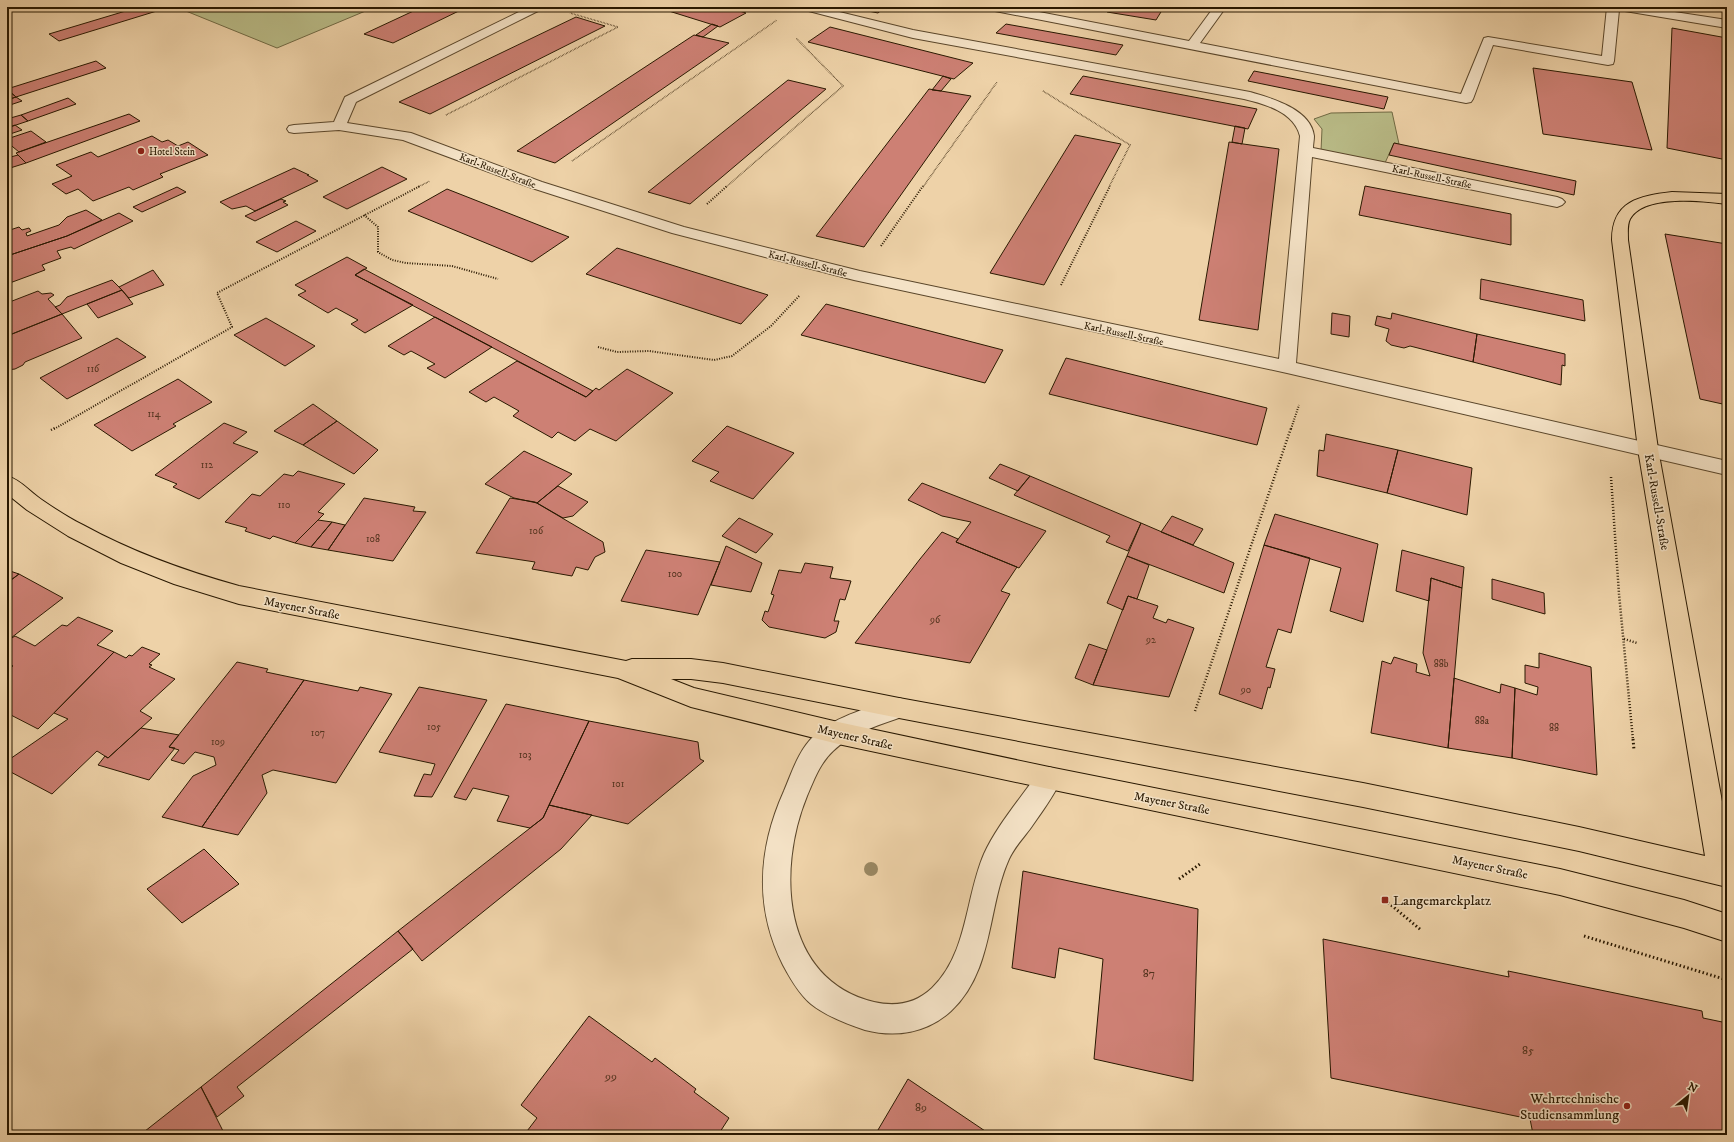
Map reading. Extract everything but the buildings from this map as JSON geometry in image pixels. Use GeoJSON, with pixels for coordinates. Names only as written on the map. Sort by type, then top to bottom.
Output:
{"type":"FeatureCollection","features":[{"type":"Feature","properties":{"kind":"main road"},"geometry":{"type":"LineString","coordinates":[[1648,450],[1620,240],[1620,225],[1624,216],[1631,209],[1640,203],[1654,199],[1673,197],[1727,199]]}},
{"type":"Feature","properties":{"kind":"main road","name":"Karl-Russell-Straße"},"geometry":{"type":"LineString","coordinates":[[1648,450],[1724,873]]}},
{"type":"Feature","properties":{"kind":"main road","name":"Mayener Straße"},"geometry":{"type":"LineString","coordinates":[[7,483],[34,504],[76,531],[129,557],[182,578],[239,595],[621,669],[691,697],[838,733],[1049,778],[1553,881],[1677,912],[1727,928]]}},
{"type":"Feature","properties":{"kind":"main road","name":"Mayener Straße"},"geometry":{"type":"LineString","coordinates":[[621,669],[691,669],[723,673],[899,708],[1364,795],[1579,839],[1724,873]]}},
{"type":"Feature","properties":{"kind":"street"},"geometry":{"type":"LineString","coordinates":[[339,126],[350,100],[538,7]]}},
{"type":"Feature","properties":{"kind":"street"},"geometry":{"type":"LineString","coordinates":[[805,7],[912,34],[1245,94],[1271,102],[1293,114],[1302,123],[1307,136],[1287,367]]}},
{"type":"Feature","properties":{"kind":"street"},"geometry":{"type":"LineString","coordinates":[[995,7],[1028,10],[1193,45],[1466,99],[1488,40],[1608,61],[1613,7]]}},
{"type":"Feature","properties":{"kind":"street"},"geometry":{"type":"LineString","coordinates":[[1193,45],[1220,7]]}},
{"type":"Feature","properties":{"kind":"street"},"geometry":{"type":"LineString","coordinates":[[1620,7],[1727,24]]}},
{"type":"Feature","properties":{"kind":"street","name":"Karl-Russell-Straße"},"geometry":{"type":"LineString","coordinates":[[294,129],[339,126],[406,136],[537,185],[678,230],[860,276],[1310,372],[1648,450]]}},
{"type":"Feature","properties":{"kind":"street","name":"Karl-Russell-Straße"},"geometry":{"type":"LineString","coordinates":[[1306,151],[1558,202]]}},
{"type":"Feature","properties":{"kind":"street"},"geometry":{"type":"LineString","coordinates":[[1648,450],[1727,468]]}},
{"type":"Feature","properties":{"kind":"street"},"geometry":{"type":"LineString","coordinates":[[899,708],[865,720],[838,733],[818,750],[795,793],[786,816],[775,864],[775,895],[781,924],[795,962],[819,992],[857,1012],[881,1019],[904,1020],[926,1011],[944,998],[961,974],[969,954],[990,871],[997,854],[1049,778]]}},
{"type":"Feature","properties":{"kind":"path"},"geometry":{"type":"LineString","coordinates":[[406,136],[618,27],[565,11]]}},
{"type":"Feature","properties":{"kind":"path"},"geometry":{"type":"LineString","coordinates":[[537,185],[778,19]]}},
{"type":"Feature","properties":{"kind":"path"},"geometry":{"type":"LineString","coordinates":[[678,230],[843,86],[794,36]]}},
{"type":"Feature","properties":{"kind":"path"},"geometry":{"type":"LineString","coordinates":[[860,276],[1016,53]]}},
{"type":"Feature","properties":{"kind":"path"},"geometry":{"type":"LineString","coordinates":[[1006,69],[1130,146],[1045,316]]}},
{"type":"Feature","properties":{"kind":"path"},"geometry":{"type":"LineString","coordinates":[[51,430],[232,327],[217,293],[470,160]]}},
{"type":"Feature","properties":{"kind":"path"},"geometry":{"type":"LineString","coordinates":[[364,215],[378,227],[378,252],[392,260],[452,266],[498,279]]}},
{"type":"Feature","properties":{"kind":"path"},"geometry":{"type":"LineString","coordinates":[[598,347],[617,352],[649,351],[714,360],[732,356],[770,326],[826,267]]}},
{"type":"Feature","properties":{"kind":"path"},"geometry":{"type":"LineString","coordinates":[[1195,711],[1310,372]]}},
{"type":"Feature","properties":{"kind":"path"},"geometry":{"type":"LineString","coordinates":[[1608,440],[1623,639],[1634,750]]}},
{"type":"Feature","properties":{"kind":"path"},"geometry":{"type":"LineString","coordinates":[[1623,639],[1637,643]]}},
{"type":"Feature","properties":{"kind":"path"},"geometry":{"type":"LineString","coordinates":[[1179,879],[1200,864]]}},
{"type":"Feature","properties":{"kind":"path"},"geometry":{"type":"LineString","coordinates":[[1385,900],[1421,930]]}},
{"type":"Feature","properties":{"kind":"path"},"geometry":{"type":"LineString","coordinates":[[1584,936],[1727,980]]}},
{"type":"Feature","properties":{"kind":"green space"},"geometry":{"type":"Polygon","coordinates":[[[176,7],[375,7],[277,48],[176,7]]]}},
{"type":"Feature","properties":{"kind":"green space"},"geometry":{"type":"Polygon","coordinates":[[[1392,112],[1399,144],[1394,143],[1385,163],[1321,151],[1322,129],[1314,119],[1331,113],[1392,112]]]}},
{"type":"Feature","properties":{"kind":"place","name":"Hotel Stein"},"geometry":{"type":"Point","coordinates":[141,151]}},
{"type":"Feature","properties":{"kind":"place","name":"Langemarckplatz"},"geometry":{"type":"Point","coordinates":[1385,900]}},
{"type":"Feature","properties":{"kind":"place","name":"Wehrtechnische Studiensammlung"},"geometry":{"type":"Point","coordinates":[1627,1106]}}]}
